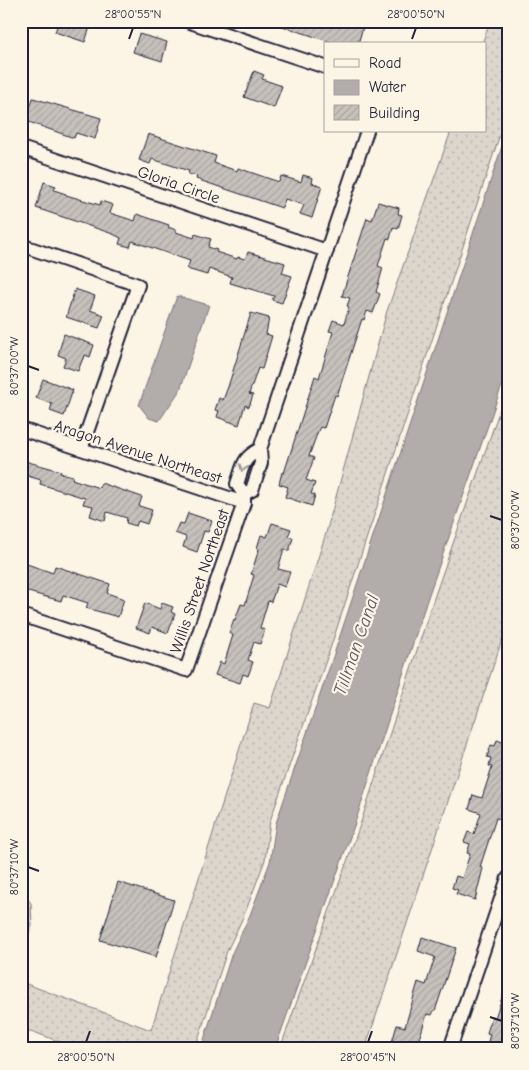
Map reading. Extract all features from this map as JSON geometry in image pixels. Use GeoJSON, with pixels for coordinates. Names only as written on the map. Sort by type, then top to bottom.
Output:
{"type":"FeatureCollection","features":[{"type":"Feature","properties":{"kind":"street"},"geometry":{"type":"LineString","coordinates":[[187,21],[324,67]]}},
{"type":"Feature","properties":{"kind":"street"},"geometry":{"type":"LineString","coordinates":[[244,498],[237,484],[247,456],[260,448],[367,132]]}},
{"type":"Feature","properties":{"kind":"street","name":"Gloria Circle"},"geometry":{"type":"LineString","coordinates":[[21,148],[327,251]]}},
{"type":"Feature","properties":{"kind":"street"},"geometry":{"type":"LineString","coordinates":[[21,245],[138,285],[81,449]]}},
{"type":"Feature","properties":{"kind":"street","name":"Aragon Avenue Northeast"},"geometry":{"type":"LineString","coordinates":[[21,430],[244,498]]}},
{"type":"Feature","properties":{"kind":"street","name":"Willis Street Northeast"},"geometry":{"type":"LineString","coordinates":[[21,615],[186,670],[244,498]]}},
{"type":"Feature","properties":{"kind":"street"},"geometry":{"type":"LineString","coordinates":[[450,1049],[508,878]]}},
{"type":"Feature","properties":{"kind":"green space"},"geometry":{"type":"Polygon","coordinates":[[[490,21],[508,21],[508,110],[329,652],[270,821],[265,860],[245,913],[227,951],[195,1049],[79,1049],[31,1031],[24,1031],[21,1040],[21,982],[151,1030],[254,703],[270,708],[326,533],[387,311],[451,132],[486,132],[486,42],[483,42],[490,21]]]}},
{"type":"Feature","properties":{"kind":"green space"},"geometry":{"type":"Polygon","coordinates":[[[508,386],[508,622],[365,1049],[280,1049],[360,825],[433,601],[508,386]]]}},
{"type":"Feature","properties":{"kind":"green space"},"geometry":{"type":"Polygon","coordinates":[[[21,891],[31,903],[32,926],[21,954],[21,891]]]}},
{"type":"Feature","properties":{"kind":"water","name":"Tillman Canal"},"geometry":{"type":"Polygon","coordinates":[[[508,128],[508,368],[427,600],[355,823],[275,1049],[201,1049],[232,953],[250,915],[270,862],[276,823],[334,654],[508,128]]]}},
{"type":"Feature","properties":{"kind":"water"},"geometry":{"type":"Polygon","coordinates":[[[177,296],[209,305],[180,390],[159,421],[149,418],[139,405],[177,296]]]}},
{"type":"Feature","properties":{"kind":"building"},"geometry":{"type":"Polygon","coordinates":[[[59,21],[92,21],[85,42],[55,32],[59,21]]]}},
{"type":"Feature","properties":{"kind":"building"},"geometry":{"type":"Polygon","coordinates":[[[274,21],[346,21],[353,24],[354,21],[363,21],[363,27],[359,42],[331,42],[273,23],[274,21]]]}},
{"type":"Feature","properties":{"kind":"building"},"geometry":{"type":"Polygon","coordinates":[[[139,34],[167,42],[162,61],[133,52],[139,34]]]}},
{"type":"Feature","properties":{"kind":"building"},"geometry":{"type":"Polygon","coordinates":[[[254,71],[264,75],[262,79],[282,86],[274,108],[244,97],[254,71]]]}},
{"type":"Feature","properties":{"kind":"building"},"geometry":{"type":"Polygon","coordinates":[[[33,98],[101,118],[95,139],[76,133],[74,138],[26,121],[33,98]]]}},
{"type":"Feature","properties":{"kind":"building"},"geometry":{"type":"Polygon","coordinates":[[[148,134],[216,156],[214,163],[237,171],[238,168],[279,182],[281,176],[301,182],[303,175],[313,178],[312,183],[322,186],[312,218],[300,214],[304,205],[285,199],[282,208],[196,179],[197,176],[188,174],[189,171],[152,159],[150,164],[139,160],[148,134]]]}},
{"type":"Feature","properties":{"kind":"building"},"geometry":{"type":"Polygon","coordinates":[[[44,182],[56,186],[54,190],[66,195],[100,205],[101,201],[113,205],[110,213],[135,221],[137,214],[169,225],[168,227],[176,230],[176,232],[194,238],[195,234],[211,239],[208,247],[217,250],[216,252],[237,259],[238,257],[245,259],[248,252],[285,263],[282,273],[292,276],[282,303],[272,300],[274,296],[230,283],[232,277],[209,269],[207,275],[187,269],[190,261],[132,241],[130,247],[119,244],[121,238],[113,234],[36,208],[44,182]]]}},
{"type":"Feature","properties":{"kind":"building"},"geometry":{"type":"Polygon","coordinates":[[[378,202],[399,208],[398,214],[402,215],[398,229],[393,227],[390,239],[387,238],[378,266],[383,268],[376,292],[380,294],[373,313],[367,311],[364,320],[362,319],[337,396],[335,395],[324,428],[320,427],[318,431],[309,456],[314,458],[306,480],[315,483],[311,494],[315,495],[312,506],[285,497],[288,487],[279,484],[315,376],[319,378],[333,332],[329,331],[333,320],[344,324],[350,298],[342,296],[367,218],[372,220],[378,202]]]}},
{"type":"Feature","properties":{"kind":"building"},"geometry":{"type":"Polygon","coordinates":[[[75,289],[95,296],[90,310],[104,315],[99,328],[66,317],[75,289]]]}},
{"type":"Feature","properties":{"kind":"building"},"geometry":{"type":"Polygon","coordinates":[[[251,313],[269,318],[266,334],[272,336],[262,369],[258,368],[249,394],[253,395],[249,407],[245,405],[239,425],[217,417],[219,411],[215,410],[219,398],[223,400],[228,387],[251,313]]]}},
{"type":"Feature","properties":{"kind":"building"},"geometry":{"type":"Polygon","coordinates":[[[64,334],[94,345],[90,357],[85,355],[78,371],[63,366],[66,358],[58,355],[64,334]]]}},
{"type":"Feature","properties":{"kind":"building"},"geometry":{"type":"Polygon","coordinates":[[[43,379],[73,390],[64,416],[50,411],[52,404],[36,398],[43,379]]]}},
{"type":"Feature","properties":{"kind":"building"},"geometry":{"type":"Polygon","coordinates":[[[21,460],[61,471],[60,473],[73,476],[72,479],[99,488],[101,483],[142,497],[139,506],[152,510],[147,524],[138,521],[136,526],[126,523],[127,518],[107,512],[105,521],[90,516],[93,506],[83,504],[85,498],[40,484],[41,480],[21,474],[21,460]]]}},
{"type":"Feature","properties":{"kind":"building"},"geometry":{"type":"Polygon","coordinates":[[[188,513],[212,521],[208,532],[204,531],[197,552],[183,547],[186,537],[175,533],[179,523],[184,524],[188,513]]]}},
{"type":"Feature","properties":{"kind":"building"},"geometry":{"type":"Polygon","coordinates":[[[272,523],[291,529],[288,536],[293,538],[289,551],[284,549],[278,569],[290,572],[285,587],[277,584],[271,602],[268,601],[260,628],[265,630],[260,644],[254,642],[248,660],[253,662],[248,676],[243,674],[240,683],[215,675],[220,662],[224,664],[233,635],[229,633],[234,619],[241,604],[245,605],[254,575],[251,574],[259,549],[257,548],[261,535],[267,537],[272,523]]]}},
{"type":"Feature","properties":{"kind":"building"},"geometry":{"type":"Polygon","coordinates":[[[24,563],[53,573],[55,566],[110,584],[107,593],[124,599],[118,617],[86,608],[88,603],[63,595],[61,601],[21,590],[21,570],[24,563]]]}},
{"type":"Feature","properties":{"kind":"building"},"geometry":{"type":"Polygon","coordinates":[[[145,603],[160,609],[162,603],[173,607],[171,612],[175,614],[168,633],[152,627],[150,633],[136,628],[145,603]]]}},
{"type":"Feature","properties":{"kind":"building"},"geometry":{"type":"Polygon","coordinates":[[[497,740],[508,744],[508,767],[502,785],[507,787],[501,804],[506,806],[501,819],[496,818],[480,867],[483,868],[475,900],[456,894],[458,890],[452,888],[456,876],[462,878],[470,854],[467,853],[470,844],[464,842],[468,832],[474,834],[481,813],[469,809],[473,795],[482,798],[492,767],[489,766],[491,758],[487,757],[491,745],[495,746],[497,740]]]}},
{"type":"Feature","properties":{"kind":"building"},"geometry":{"type":"Polygon","coordinates":[[[118,882],[174,900],[156,957],[100,940],[118,882]]]}},
{"type":"Feature","properties":{"kind":"building"},"geometry":{"type":"Polygon","coordinates":[[[422,937],[456,948],[435,1011],[432,1015],[427,1014],[416,1049],[390,1049],[397,1025],[405,1027],[418,982],[426,985],[435,957],[418,951],[422,937]]]}},
{"type":"Feature","properties":{"kind":"building"},"geometry":{"type":"Polygon","coordinates":[[[506,986],[508,986],[508,1039],[503,1038],[499,1049],[486,1049],[490,1034],[487,1033],[492,1016],[495,1018],[506,986]]]}}]}
